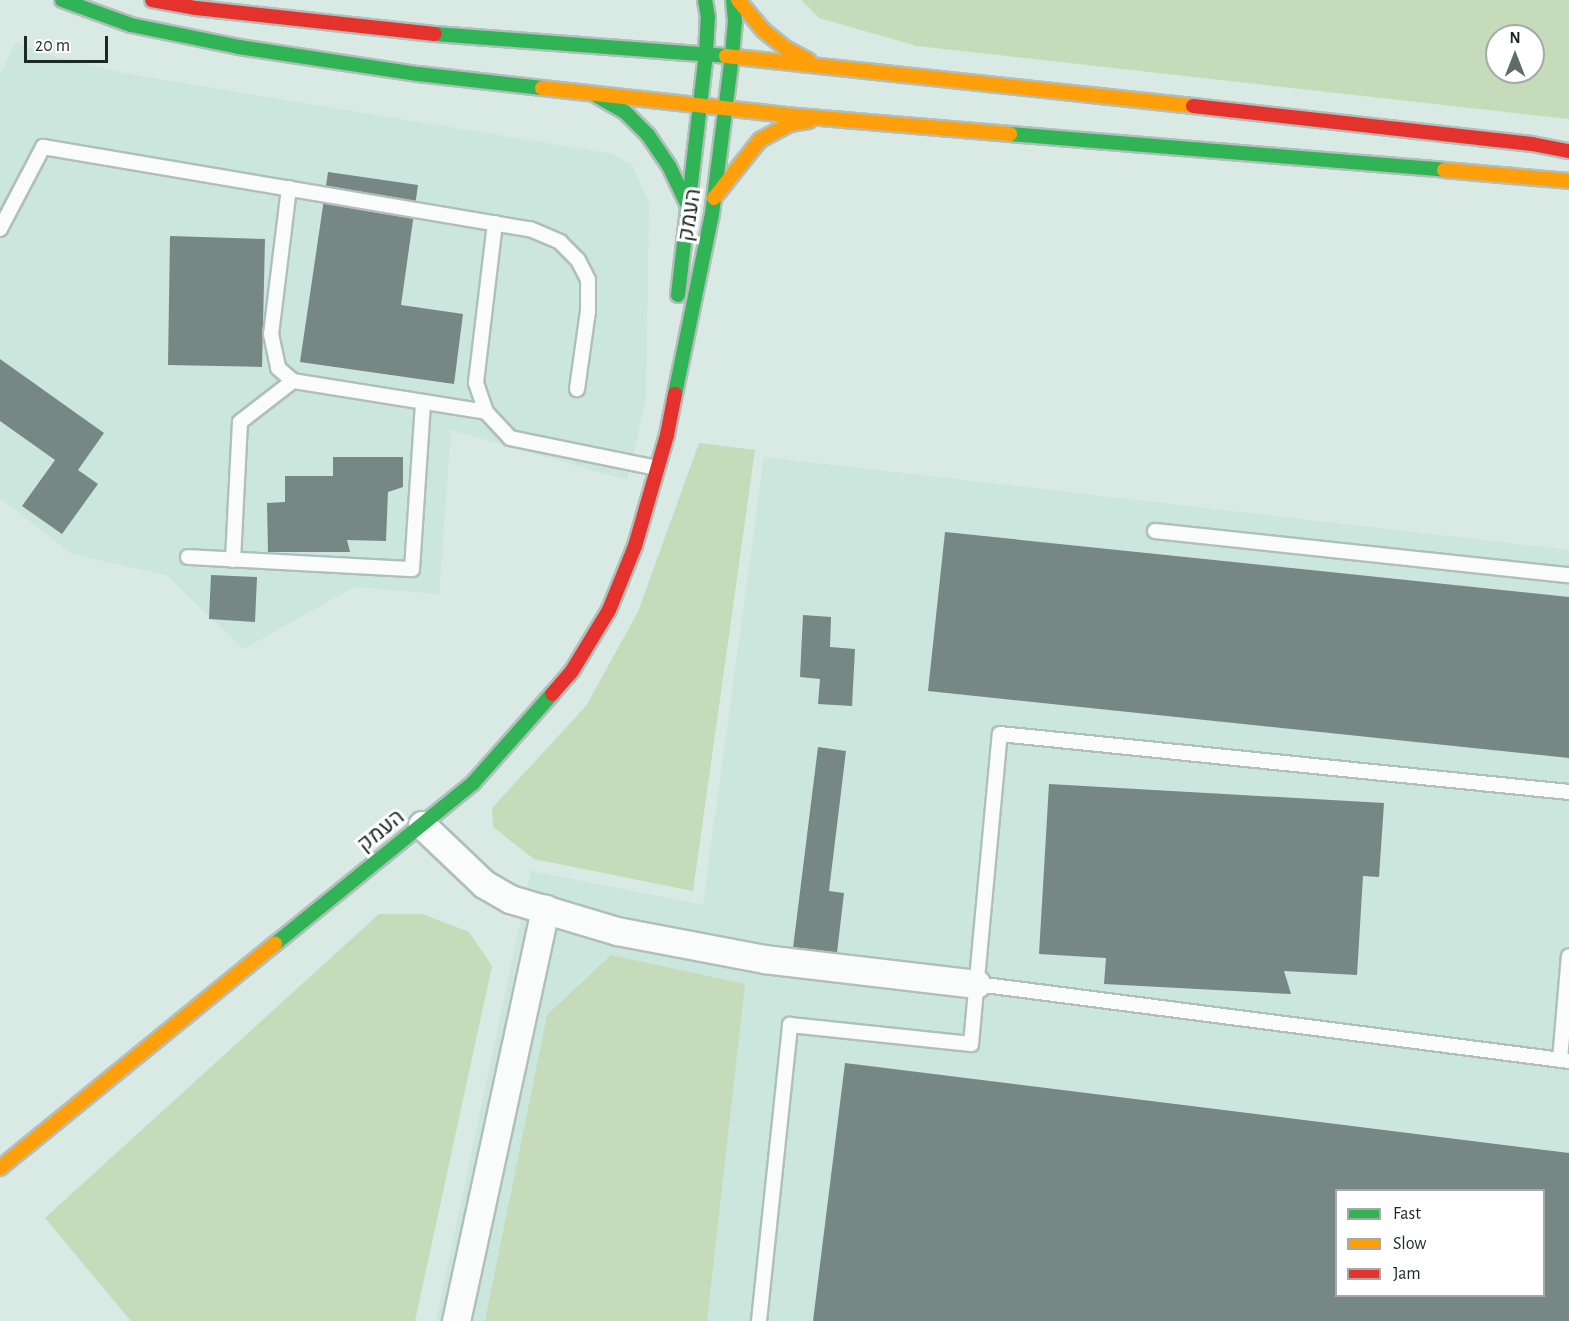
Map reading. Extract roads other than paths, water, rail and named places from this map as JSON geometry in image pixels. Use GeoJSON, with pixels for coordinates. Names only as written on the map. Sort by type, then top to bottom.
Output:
{"type":"FeatureCollection","features":[{"type":"Feature","properties":{"kind":"main road"},"geometry":{"type":"LineString","coordinates":[[62,0],[131,25],[238,47],[418,74],[727,109],[1569,181]]}},
{"type":"Feature","properties":{"kind":"main road"},"geometry":{"type":"LineString","coordinates":[[152,0],[196,8],[410,32],[706,53],[816,64],[1532,144],[1569,151]]}},
{"type":"Feature","properties":{"kind":"main road","name":"העמק"},"geometry":{"type":"LineString","coordinates":[[667,435],[677,312],[706,53],[708,17],[705,0]]}},
{"type":"Feature","properties":{"kind":"main road","name":"העמק"},"geometry":{"type":"LineString","coordinates":[[0,1168],[473,783],[572,671],[609,610],[635,546],[667,435],[699,286],[714,198],[727,109],[735,22],[733,0]]}},
{"type":"Feature","properties":{"kind":"main road"},"geometry":{"type":"LineString","coordinates":[[738,0],[763,30],[785,48],[816,64]]}},
{"type":"Feature","properties":{"kind":"main road"},"geometry":{"type":"LineString","coordinates":[[590,92],[625,112],[648,135],[669,166],[688,206]]}},
{"type":"Feature","properties":{"kind":"main road"},"geometry":{"type":"LineString","coordinates":[[714,198],[736,167],[760,140],[790,124],[824,118]]}},
{"type":"Feature","properties":{"kind":"street"},"geometry":{"type":"LineString","coordinates":[[422,825],[483,884],[510,899],[617,931],[764,959],[977,984]]}},
{"type":"Feature","properties":{"kind":"street"},"geometry":{"type":"LineString","coordinates":[[456,1321],[545,909]]}},
{"type":"Feature","properties":{"kind":"lane"},"geometry":{"type":"LineString","coordinates":[[0,229],[43,147],[530,229],[560,242],[578,260],[588,280],[588,311],[577,389]]}},
{"type":"Feature","properties":{"kind":"lane"},"geometry":{"type":"LineString","coordinates":[[289,188],[271,334],[278,368],[293,381],[486,412]]}},
{"type":"Feature","properties":{"kind":"lane"},"geometry":{"type":"LineString","coordinates":[[495,223],[476,383],[486,412],[510,438],[657,468]]}},
{"type":"Feature","properties":{"kind":"lane"},"geometry":{"type":"LineString","coordinates":[[233,560],[240,422],[293,381]]}},
{"type":"Feature","properties":{"kind":"lane"},"geometry":{"type":"LineString","coordinates":[[188,557],[412,569],[423,402]]}},
{"type":"Feature","properties":{"kind":"lane"},"geometry":{"type":"LineString","coordinates":[[1155,531],[1569,575]]}},
{"type":"Feature","properties":{"kind":"lane"},"geometry":{"type":"LineString","coordinates":[[759,1321],[790,1025],[971,1044],[1000,734],[1569,792]]}},
{"type":"Feature","properties":{"kind":"lane"},"geometry":{"type":"LineString","coordinates":[[977,984],[1564,1061],[1569,956]]}}]}
